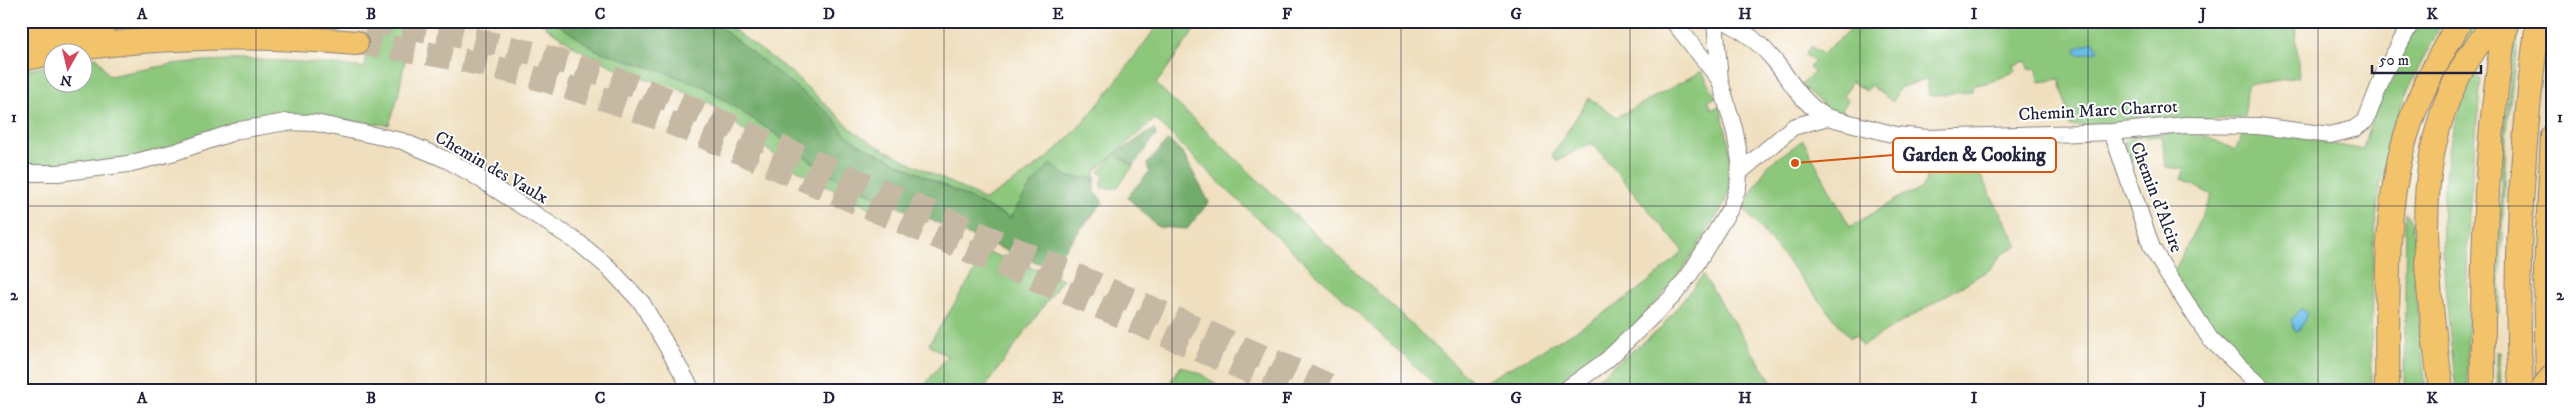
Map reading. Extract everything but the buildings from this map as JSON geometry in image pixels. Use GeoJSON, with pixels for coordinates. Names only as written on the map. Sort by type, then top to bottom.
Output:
{"type":"FeatureCollection","features":[{"type":"Feature","properties":{"kind":"highway"},"geometry":{"type":"LineString","coordinates":[[21,35],[107,21]]}},
{"type":"Feature","properties":{"kind":"highway"},"geometry":{"type":"LineString","coordinates":[[2387,390],[2390,244],[2398,172],[2414,112],[2438,60],[2460,21]]}},
{"type":"Feature","properties":{"kind":"highway"},"geometry":{"type":"LineString","coordinates":[[2441,390],[2430,296],[2426,224],[2430,161],[2442,113],[2461,71],[2497,21]]}},
{"type":"Feature","properties":{"kind":"highway"},"geometry":{"type":"LineString","coordinates":[[2483,390],[2485,226],[2493,121],[2506,21]]}},
{"type":"Feature","properties":{"kind":"highway"},"geometry":{"type":"LineString","coordinates":[[2521,390],[2519,298],[2522,205],[2528,112],[2538,21]]}},
{"type":"Feature","properties":{"kind":"highway"},"geometry":{"type":"LineString","coordinates":[[92,47],[187,38],[265,36],[356,43]]}},
{"type":"Feature","properties":{"kind":"highway"},"geometry":{"type":"LineString","coordinates":[[21,59],[42,55]]}},
{"type":"Feature","properties":{"kind":"highway"},"geometry":{"type":"LineString","coordinates":[[2548,390],[2546,271],[2553,136]]}},
{"type":"Feature","properties":{"kind":"main road"},"geometry":{"type":"LineString","coordinates":[[2540,390],[2553,372]]}},
{"type":"Feature","properties":{"kind":"street"},"geometry":{"type":"LineString","coordinates":[[1673,21],[1720,81]]}},
{"type":"Feature","properties":{"kind":"street"},"geometry":{"type":"LineString","coordinates":[[1564,390],[1607,360],[1673,296],[1690,274],[1730,207],[1740,172],[1739,147],[1720,81],[1715,21]]}},
{"type":"Feature","properties":{"kind":"street"},"geometry":{"type":"LineString","coordinates":[[1725,21],[1762,48],[1774,60],[1803,100],[1828,117]]}},
{"type":"Feature","properties":{"kind":"street","name":"Chemin Marc Charrot"},"geometry":{"type":"LineString","coordinates":[[1828,117],[1896,135],[1928,138],[2112,132],[2185,126],[2258,126],[2330,135],[2354,129],[2366,120],[2385,71],[2412,21]]}},
{"type":"Feature","properties":{"kind":"street"},"geometry":{"type":"LineString","coordinates":[[1740,172],[1793,128],[1828,117]]}},
{"type":"Feature","properties":{"kind":"street","name":"Chemin des Vaulx"},"geometry":{"type":"LineString","coordinates":[[21,173],[58,173],[128,164],[175,152],[240,130],[286,122],[315,123],[402,141],[447,160],[481,180],[579,243],[608,267],[642,303],[692,390]]}},
{"type":"Feature","properties":{"kind":"street","name":"Chemin d'Alcire"},"geometry":{"type":"LineString","coordinates":[[2112,132],[2152,248],[2168,275],[2211,340],[2265,390]]}},
{"type":"Feature","properties":{"kind":"green space"},"geometry":{"type":"Polygon","coordinates":[[[370,21],[412,21],[398,97],[389,125],[287,114],[179,147],[92,166],[21,167],[21,71],[42,67],[42,92],[92,92],[92,58],[97,57],[109,76],[173,64],[221,60],[317,63],[365,68],[370,21]]]}},
{"type":"Feature","properties":{"kind":"green space"},"geometry":{"type":"Polygon","coordinates":[[[538,21],[553,21],[596,50],[702,86],[773,132],[824,171],[893,205],[884,215],[801,172],[773,154],[710,103],[678,89],[622,71],[578,49],[538,21]]]}},
{"type":"Feature","properties":{"kind":"green space"},"geometry":{"type":"Polygon","coordinates":[[[553,21],[712,21],[831,115],[844,133],[857,143],[1010,218],[1029,188],[1050,164],[1068,177],[1095,178],[1095,192],[1103,202],[1054,262],[1043,265],[893,205],[824,171],[773,132],[702,86],[596,50],[553,21]]]}},
{"type":"Feature","properties":{"kind":"green space"},"geometry":{"type":"Polygon","coordinates":[[[712,21],[722,21],[792,73],[855,132],[877,146],[985,200],[1040,163],[1072,135],[1099,104],[1161,21],[1201,21],[1156,84],[1477,386],[1611,309],[1660,272],[1683,251],[1592,143],[1557,161],[1552,155],[1589,98],[1617,117],[1702,71],[1716,97],[1708,101],[1712,109],[1720,106],[1729,149],[1730,182],[1727,198],[1722,207],[1694,253],[1677,276],[1639,321],[1595,361],[1572,377],[1548,390],[1440,390],[1223,186],[1155,119],[1095,171],[1095,178],[1068,177],[1050,164],[1029,188],[1010,218],[857,143],[844,133],[831,115],[712,21]]]}},
{"type":"Feature","properties":{"kind":"green space"},"geometry":{"type":"Polygon","coordinates":[[[1863,21],[2295,21],[2299,77],[2247,85],[2245,118],[2070,126],[2060,79],[2039,82],[2037,68],[2028,69],[2027,61],[2014,65],[2016,71],[1993,81],[1972,86],[1972,91],[1929,96],[1927,82],[1929,78],[1899,88],[1893,102],[1870,85],[1866,91],[1851,81],[1844,96],[1848,100],[1842,110],[1848,115],[1829,110],[1801,85],[1814,72],[1809,67],[1815,61],[1805,55],[1811,46],[1822,54],[1853,27],[1859,32],[1866,25],[1863,21]]]}},
{"type":"Feature","properties":{"kind":"green space"},"geometry":{"type":"Polygon","coordinates":[[[2418,21],[2444,21],[2405,97],[2395,124],[2380,186],[2373,255],[2372,390],[2275,390],[2213,331],[2173,274],[2212,195],[2181,179],[2185,169],[2166,167],[2162,136],[2134,138],[2137,160],[2127,161],[2124,142],[2136,134],[2205,131],[2204,135],[2235,150],[2244,131],[2270,132],[2364,150],[2375,109],[2418,21]]]}},
{"type":"Feature","properties":{"kind":"green space"},"geometry":{"type":"Polygon","coordinates":[[[2468,21],[2484,21],[2458,57],[2451,53],[2468,21]]]}},
{"type":"Feature","properties":{"kind":"green space"},"geometry":{"type":"Polygon","coordinates":[[[2517,21],[2520,21],[2506,137],[2499,313],[2496,314],[2503,137],[2517,21]]]}},
{"type":"Feature","properties":{"kind":"green space"},"geometry":{"type":"Polygon","coordinates":[[[2472,76],[2481,79],[2469,213],[2467,275],[2468,390],[2456,390],[2444,270],[2444,191],[2449,152],[2458,114],[2472,76]]]}},
{"type":"Feature","properties":{"kind":"green space"},"geometry":{"type":"Polygon","coordinates":[[[1154,129],[1156,135],[1133,166],[1115,154],[1154,129]]]}},
{"type":"Feature","properties":{"kind":"green space"},"geometry":{"type":"Polygon","coordinates":[[[1168,140],[1182,152],[1209,202],[1187,229],[1158,227],[1127,197],[1149,172],[1147,164],[1168,140]]]}},
{"type":"Feature","properties":{"kind":"green space"},"geometry":{"type":"Polygon","coordinates":[[[1803,140],[1850,227],[1902,196],[1919,190],[1926,182],[1929,163],[1971,158],[2018,246],[2003,253],[1990,269],[1862,346],[1856,335],[1850,338],[1743,207],[1768,165],[1803,140]]]}},
{"type":"Feature","properties":{"kind":"green space"},"geometry":{"type":"Polygon","coordinates":[[[1115,154],[1133,166],[1117,188],[1102,188],[1100,183],[1104,177],[1099,172],[1115,154]]]}},
{"type":"Feature","properties":{"kind":"green space"},"geometry":{"type":"Polygon","coordinates":[[[2406,212],[2413,222],[2417,278],[2414,281],[2426,390],[2404,390],[2406,212]]]}},
{"type":"Feature","properties":{"kind":"green space"},"geometry":{"type":"Polygon","coordinates":[[[987,252],[1063,279],[983,390],[921,390],[947,356],[929,344],[987,252]]]}},
{"type":"Feature","properties":{"kind":"green space"},"geometry":{"type":"Polygon","coordinates":[[[1703,275],[1777,390],[1583,390],[1660,329],[1703,275]]]}},
{"type":"Feature","properties":{"kind":"green space"},"geometry":{"type":"Polygon","coordinates":[[[2497,351],[2500,351],[2501,390],[2498,390],[2497,351]]]}},
{"type":"Feature","properties":{"kind":"green space"},"geometry":{"type":"Polygon","coordinates":[[[1181,366],[1201,374],[1224,390],[1165,390],[1181,366]]]}},
{"type":"Feature","properties":{"kind":"water"},"geometry":{"type":"Polygon","coordinates":[[[2093,41],[2098,49],[2096,52],[2078,55],[2075,49],[2093,41]]]}},
{"type":"Feature","properties":{"kind":"water"},"geometry":{"type":"Polygon","coordinates":[[[2300,309],[2307,315],[2299,331],[2295,331],[2291,320],[2300,309]]]}},
{"type":"Feature","properties":{"kind":"tunnel"},"geometry":{"type":"LineString","coordinates":[[367,21],[454,35],[533,53],[611,77],[683,105],[1340,390]]}},
{"type":"Feature","properties":{"kind":"tunnel"},"geometry":{"type":"LineString","coordinates":[[356,43],[441,56],[525,75],[647,114],[1293,390]]}},
{"type":"Feature","properties":{"kind":"place","name":"Garden & Cooking"},"geometry":{"type":"Point","coordinates":[1795,163]}}]}
